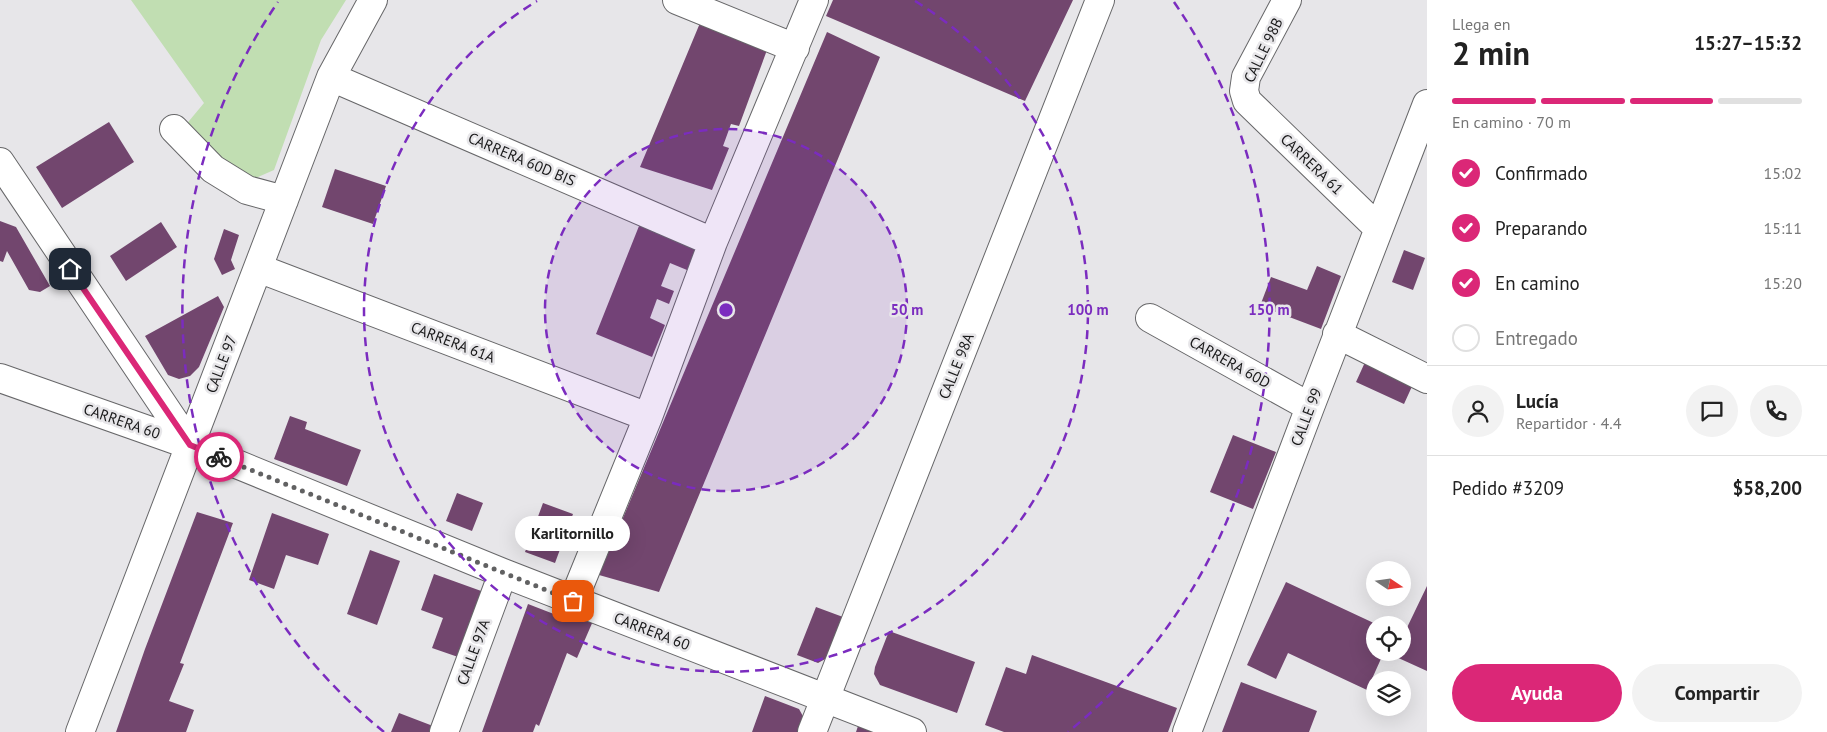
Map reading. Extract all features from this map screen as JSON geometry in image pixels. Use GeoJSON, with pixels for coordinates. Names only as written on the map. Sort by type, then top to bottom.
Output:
{"type":"FeatureCollection","features":[{"type":"Feature","properties":{"kind":"street","name":"CALLE 97"},"geometry":{"type":"LineString","coordinates":[[80,732],[331,77],[373,0]]}},
{"type":"Feature","properties":{"kind":"street"},"geometry":{"type":"LineString","coordinates":[[677,0],[795,48]]}},
{"type":"Feature","properties":{"kind":"street"},"geometry":{"type":"LineString","coordinates":[[573,601],[648,417],[713,242],[814,0]]}},
{"type":"Feature","properties":{"kind":"street","name":"CALLE 98A"},"geometry":{"type":"LineString","coordinates":[[812,732],[1100,0]]}},
{"type":"Feature","properties":{"kind":"street","name":"CALLE 98B"},"geometry":{"type":"LineString","coordinates":[[1247,100],[1244,91],[1246,77],[1287,0]]}},
{"type":"Feature","properties":{"kind":"street","name":"CARRERA 60D BIS"},"geometry":{"type":"LineString","coordinates":[[331,77],[713,242]]}},
{"type":"Feature","properties":{"kind":"street","name":"CARRERA 61"},"geometry":{"type":"LineString","coordinates":[[1247,100],[1378,228]]}},
{"type":"Feature","properties":{"kind":"street","name":"CALLE 99"},"geometry":{"type":"LineString","coordinates":[[1187,732],[1337,334],[1427,104]]}},
{"type":"Feature","properties":{"kind":"street"},"geometry":{"type":"LineString","coordinates":[[174,129],[213,169],[247,190],[284,200]]}},
{"type":"Feature","properties":{"kind":"street"},"geometry":{"type":"LineString","coordinates":[[0,162],[28,207],[190,445]]}},
{"type":"Feature","properties":{"kind":"street"},"geometry":{"type":"LineString","coordinates":[[0,197],[28,207]]}},
{"type":"Feature","properties":{"kind":"street","name":"CARRERA 61A"},"geometry":{"type":"LineString","coordinates":[[258,268],[648,417]]}},
{"type":"Feature","properties":{"kind":"street","name":"CARRERA 60D"},"geometry":{"type":"LineString","coordinates":[[1150,318],[1310,406]]}},
{"type":"Feature","properties":{"kind":"street"},"geometry":{"type":"LineString","coordinates":[[1337,334],[1427,378]]}},
{"type":"Feature","properties":{"kind":"street","name":"CARRERA 60"},"geometry":{"type":"LineString","coordinates":[[0,378],[190,445],[502,573],[912,732]]}},
{"type":"Feature","properties":{"kind":"street","name":"CALLE 97A"},"geometry":{"type":"LineString","coordinates":[[444,732],[502,573]]}},
{"type":"Feature","properties":{"kind":"green space"},"geometry":{"type":"Polygon","coordinates":[[[131,0],[346,0],[321,40],[274,170],[251,180],[213,155],[184,127],[204,103],[131,0]]]}},
{"type":"Feature","properties":{"kind":"building"},"geometry":{"type":"Polygon","coordinates":[[[833,0],[1073,0],[1025,101],[826,16],[833,0]]]}},
{"type":"Feature","properties":{"kind":"building"},"geometry":{"type":"Polygon","coordinates":[[[700,23],[767,50],[739,126],[731,124],[723,146],[729,148],[712,190],[640,167],[700,23]]]}},
{"type":"Feature","properties":{"kind":"building"},"geometry":{"type":"Polygon","coordinates":[[[827,32],[880,57],[659,592],[599,575],[827,32]]]}},
{"type":"Feature","properties":{"kind":"building"},"geometry":{"type":"Polygon","coordinates":[[[109,122],[134,162],[62,208],[36,167],[109,122]]]}},
{"type":"Feature","properties":{"kind":"building"},"geometry":{"type":"Polygon","coordinates":[[[335,169],[386,186],[373,224],[322,207],[335,169]]]}},
{"type":"Feature","properties":{"kind":"building"},"geometry":{"type":"Polygon","coordinates":[[[0,221],[16,227],[50,286],[40,292],[29,290],[7,251],[3,262],[0,261],[0,221]]]}},
{"type":"Feature","properties":{"kind":"building"},"geometry":{"type":"Polygon","coordinates":[[[641,221],[698,244],[687,270],[670,263],[661,286],[674,291],[669,304],[657,299],[650,318],[665,325],[652,357],[596,334],[641,221]]]}},
{"type":"Feature","properties":{"kind":"building"},"geometry":{"type":"Polygon","coordinates":[[[161,222],[177,247],[126,281],[110,256],[161,222]]]}},
{"type":"Feature","properties":{"kind":"building"},"geometry":{"type":"Polygon","coordinates":[[[224,229],[239,235],[231,260],[235,269],[222,275],[214,259],[224,229]]]}},
{"type":"Feature","properties":{"kind":"building"},"geometry":{"type":"Polygon","coordinates":[[[1404,250],[1425,258],[1413,290],[1392,282],[1404,250]]]}},
{"type":"Feature","properties":{"kind":"building"},"geometry":{"type":"Polygon","coordinates":[[[1317,266],[1341,276],[1321,329],[1260,306],[1271,277],[1307,290],[1317,266]]]}},
{"type":"Feature","properties":{"kind":"building"},"geometry":{"type":"Polygon","coordinates":[[[218,296],[224,307],[199,367],[190,376],[179,379],[168,375],[145,336],[218,296]]]}},
{"type":"Feature","properties":{"kind":"building"},"geometry":{"type":"Polygon","coordinates":[[[1366,360],[1414,382],[1404,404],[1356,382],[1366,360]]]}},
{"type":"Feature","properties":{"kind":"building"},"geometry":{"type":"Polygon","coordinates":[[[290,416],[307,422],[305,429],[361,450],[347,486],[274,459],[290,416]]]}},
{"type":"Feature","properties":{"kind":"building"},"geometry":{"type":"Polygon","coordinates":[[[1233,435],[1276,452],[1253,509],[1210,492],[1233,435]]]}},
{"type":"Feature","properties":{"kind":"building"},"geometry":{"type":"Polygon","coordinates":[[[457,493],[483,503],[472,531],[446,521],[457,493]]]}},
{"type":"Feature","properties":{"kind":"building"},"geometry":{"type":"Polygon","coordinates":[[[543,503],[573,514],[555,563],[525,552],[543,503]]]}},
{"type":"Feature","properties":{"kind":"building"},"geometry":{"type":"Polygon","coordinates":[[[197,512],[233,523],[180,663],[184,664],[169,701],[194,710],[186,732],[116,732],[145,649],[197,512]]]}},
{"type":"Feature","properties":{"kind":"building"},"geometry":{"type":"Polygon","coordinates":[[[272,513],[329,534],[318,565],[286,555],[274,589],[249,580],[272,513]]]}},
{"type":"Feature","properties":{"kind":"building"},"geometry":{"type":"Polygon","coordinates":[[[370,550],[400,561],[377,625],[347,614],[370,550]]]}},
{"type":"Feature","properties":{"kind":"building"},"geometry":{"type":"Polygon","coordinates":[[[434,574],[484,592],[461,658],[432,648],[443,618],[421,610],[434,574]]]}},
{"type":"Feature","properties":{"kind":"building"},"geometry":{"type":"Polygon","coordinates":[[[1286,582],[1366,619],[1366,661],[1380,661],[1376,671],[1366,671],[1366,690],[1288,653],[1276,679],[1247,665],[1286,582]]]}},
{"type":"Feature","properties":{"kind":"building"},"geometry":{"type":"Polygon","coordinates":[[[1427,586],[1427,671],[1405,661],[1411,661],[1411,619],[1427,586]]]}},
{"type":"Feature","properties":{"kind":"building"},"geometry":{"type":"Polygon","coordinates":[[[528,604],[559,616],[566,609],[593,621],[577,658],[567,653],[539,726],[536,724],[533,732],[482,732],[528,604]]]}},
{"type":"Feature","properties":{"kind":"building"},"geometry":{"type":"Polygon","coordinates":[[[816,607],[843,617],[827,658],[818,663],[797,655],[816,607]]]}},
{"type":"Feature","properties":{"kind":"building"},"geometry":{"type":"Polygon","coordinates":[[[889,631],[975,662],[957,713],[880,685],[874,674],[875,667],[889,631]]]}},
{"type":"Feature","properties":{"kind":"building"},"geometry":{"type":"Polygon","coordinates":[[[1032,655],[1177,708],[1168,732],[1004,732],[985,725],[1006,667],[1026,674],[1032,655]]]}},
{"type":"Feature","properties":{"kind":"building"},"geometry":{"type":"Polygon","coordinates":[[[1241,682],[1317,711],[1309,732],[1222,732],[1241,682]]]}},
{"type":"Feature","properties":{"kind":"building"},"geometry":{"type":"Polygon","coordinates":[[[765,696],[799,709],[804,718],[799,732],[752,732],[765,696]]]}},
{"type":"Feature","properties":{"kind":"building"},"geometry":{"type":"Polygon","coordinates":[[[399,713],[433,726],[431,732],[391,732],[399,713]]]}},
{"type":"Feature","properties":{"kind":"building"},"geometry":{"type":"Polygon","coordinates":[[[858,726],[874,732],[856,732],[858,726]]]}},
{"type":"Feature","properties":{"kind":"way so far"},"geometry":{"type":"LineString","coordinates":[[219,457],[573,601]]}},
{"type":"Feature","properties":{"kind":"place","name":"Karlitornillo"},"geometry":{"type":"Point","coordinates":[573,601]}},
{"type":"Feature","properties":{"kind":"route"},"geometry":{"type":"LineString","coordinates":[[70,269],[190,445],[219,457]]}}]}
